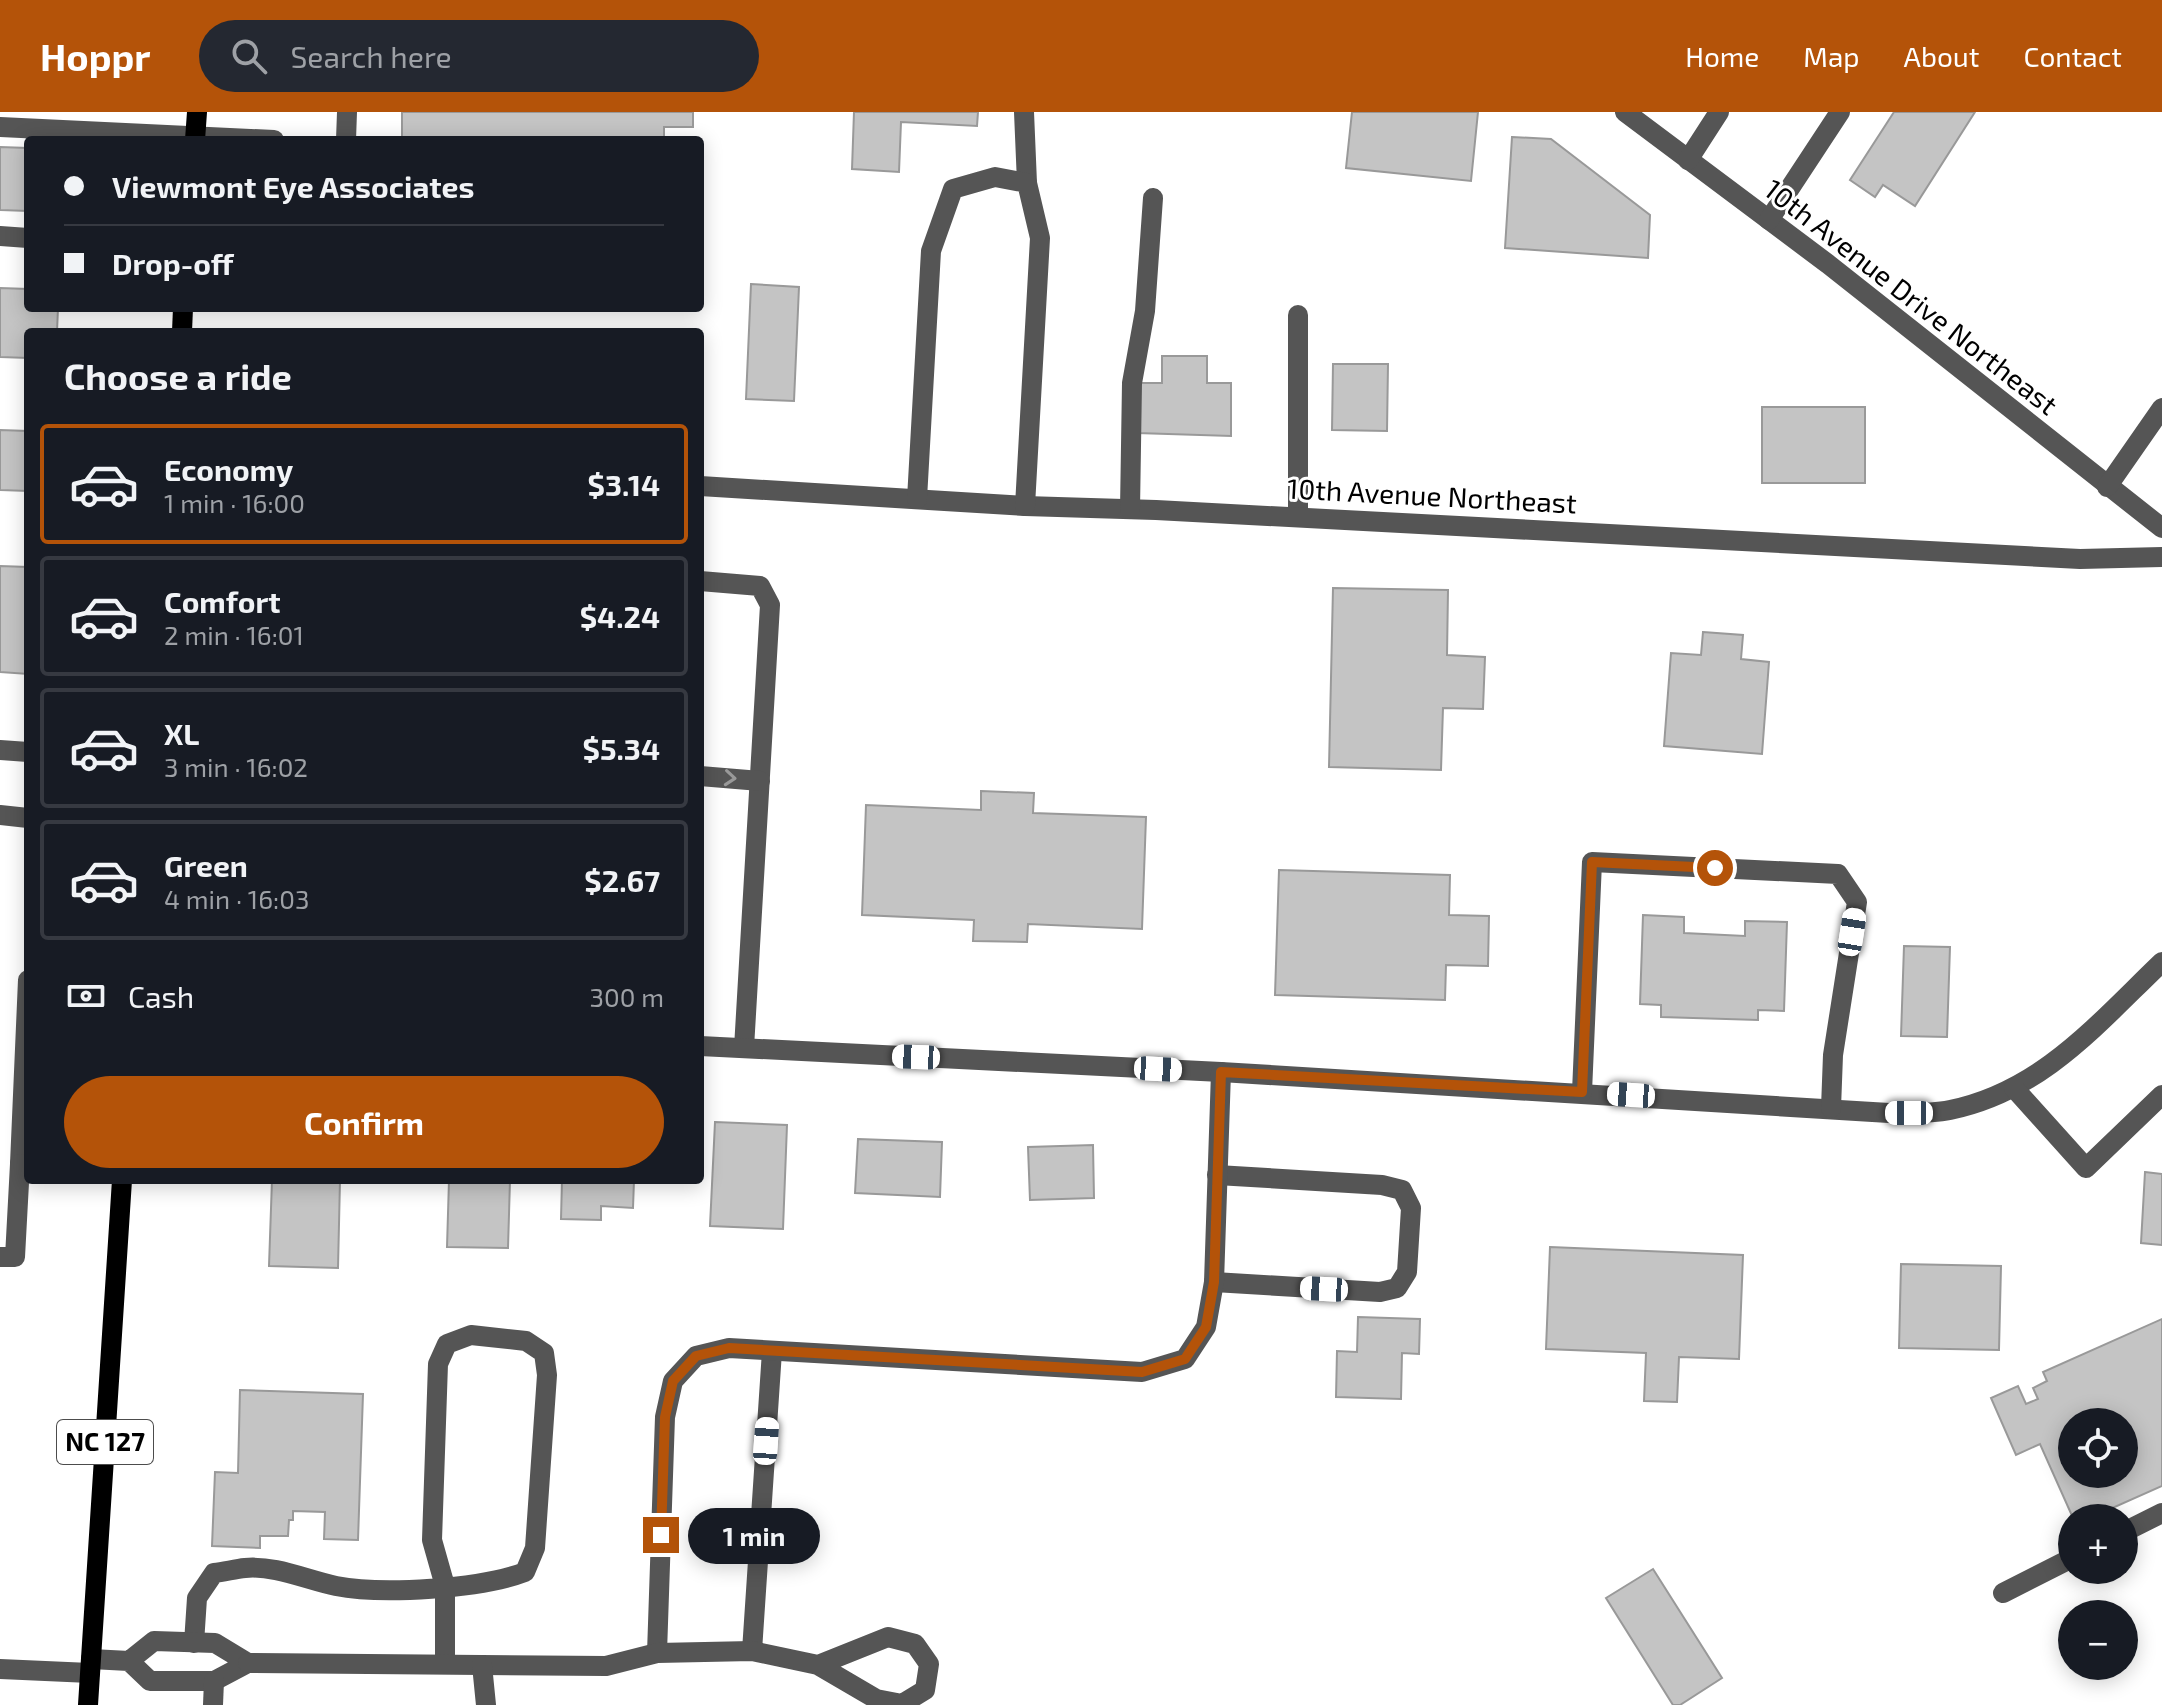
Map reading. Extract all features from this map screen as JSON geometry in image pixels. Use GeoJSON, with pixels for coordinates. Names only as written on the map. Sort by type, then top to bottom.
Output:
{"type":"FeatureCollection","features":[{"type":"Feature","properties":{"kind":"main road"},"geometry":{"type":"LineString","coordinates":[[196,136],[197,112]]}},
{"type":"Feature","properties":{"kind":"main road","name":"NC 127"},"geometry":{"type":"LineString","coordinates":[[88,1705],[122,1184]]}},
{"type":"Feature","properties":{"kind":"street"},"geometry":{"type":"LineString","coordinates":[[346,136],[347,112]]}},
{"type":"Feature","properties":{"kind":"street"},"geometry":{"type":"LineString","coordinates":[[1024,112],[1027,183],[1040,238],[1025,506]]}},
{"type":"Feature","properties":{"kind":"street","name":"10th Avenue Drive Northeast"},"geometry":{"type":"LineString","coordinates":[[1625,112],[1769,220],[2162,528]]}},
{"type":"Feature","properties":{"kind":"street"},"geometry":{"type":"LineString","coordinates":[[1688,160],[1719,112]]}},
{"type":"Feature","properties":{"kind":"street"},"geometry":{"type":"LineString","coordinates":[[1769,220],[1840,112]]}},
{"type":"Feature","properties":{"kind":"street"},"geometry":{"type":"LineString","coordinates":[[0,127],[176,136]]}},
{"type":"Feature","properties":{"kind":"street"},"geometry":{"type":"LineString","coordinates":[[917,499],[931,251],[953,189],[995,177],[1027,183]]}},
{"type":"Feature","properties":{"kind":"street"},"geometry":{"type":"LineString","coordinates":[[1130,509],[1132,383],[1145,311],[1153,198]]}},
{"type":"Feature","properties":{"kind":"street"},"geometry":{"type":"LineString","coordinates":[[0,236],[24,238]]}},
{"type":"Feature","properties":{"kind":"street"},"geometry":{"type":"LineString","coordinates":[[1298,315],[1298,517]]}},
{"type":"Feature","properties":{"kind":"street"},"geometry":{"type":"LineString","coordinates":[[2107,487],[2162,408]]}},
{"type":"Feature","properties":{"kind":"street","name":"10th Avenue Northeast"},"geometry":{"type":"LineString","coordinates":[[704,486],[1025,506],[1298,517],[2080,559],[2162,557]]}},
{"type":"Feature","properties":{"kind":"street"},"geometry":{"type":"LineString","coordinates":[[704,581],[760,586],[770,605],[744,1048]]}},
{"type":"Feature","properties":{"kind":"street"},"geometry":{"type":"LineString","coordinates":[[0,750],[24,752]]}},
{"type":"Feature","properties":{"kind":"street"},"geometry":{"type":"LineString","coordinates":[[704,776],[760,781]]}},
{"type":"Feature","properties":{"kind":"street"},"geometry":{"type":"LineString","coordinates":[[0,815],[24,818]]}},
{"type":"Feature","properties":{"kind":"street"},"geometry":{"type":"LineString","coordinates":[[1582,1092],[1592,862],[1838,874],[1857,902],[1833,1055],[1831,1108]]}},
{"type":"Feature","properties":{"kind":"street"},"geometry":{"type":"LineString","coordinates":[[704,1046],[1929,1113],[1988,1100],[2014,1088],[2058,1060],[2162,962]]}},
{"type":"Feature","properties":{"kind":"street"},"geometry":{"type":"LineString","coordinates":[[657,1653],[665,1417],[673,1381],[696,1356],[729,1348],[1142,1372],[1185,1359],[1206,1327],[1214,1282],[1221,1072]]}},
{"type":"Feature","properties":{"kind":"street"},"geometry":{"type":"LineString","coordinates":[[2014,1088],[2086,1168],[2162,1095]]}},
{"type":"Feature","properties":{"kind":"street"},"geometry":{"type":"LineString","coordinates":[[7,1257],[24,1165]]}},
{"type":"Feature","properties":{"kind":"street"},"geometry":{"type":"LineString","coordinates":[[1214,1282],[1380,1292],[1397,1288],[1407,1272],[1411,1208],[1402,1190],[1382,1185],[1217,1175]]}},
{"type":"Feature","properties":{"kind":"street"},"geometry":{"type":"LineString","coordinates":[[194,1643],[197,1598],[214,1573],[247,1567],[298,1575],[337,1586],[380,1591],[445,1586],[501,1581],[525,1572],[535,1548],[547,1375],[544,1353],[526,1341],[471,1335],[447,1344],[438,1364],[432,1540],[445,1586],[445,1664]]}},
{"type":"Feature","properties":{"kind":"street"},"geometry":{"type":"LineString","coordinates":[[752,1651],[772,1351]]}},
{"type":"Feature","properties":{"kind":"street"},"geometry":{"type":"LineString","coordinates":[[2138,1525],[2162,1513]]}},
{"type":"Feature","properties":{"kind":"street"},"geometry":{"type":"LineString","coordinates":[[2003,1593],[2058,1565]]}},
{"type":"Feature","properties":{"kind":"street"},"geometry":{"type":"LineString","coordinates":[[129,1661],[150,1681],[214,1681],[248,1663],[606,1666],[657,1653],[752,1651],[818,1665],[876,1699],[902,1704],[925,1690],[929,1664],[915,1644],[888,1637],[818,1665]]}},
{"type":"Feature","properties":{"kind":"street"},"geometry":{"type":"LineString","coordinates":[[0,1669],[91,1666],[129,1661],[154,1641],[215,1643],[248,1663]]}},
{"type":"Feature","properties":{"kind":"street"},"geometry":{"type":"LineString","coordinates":[[482,1665],[486,1705]]}},
{"type":"Feature","properties":{"kind":"street"},"geometry":{"type":"LineString","coordinates":[[213,1705],[214,1681]]}},
{"type":"Feature","properties":{"kind":"building"},"geometry":{"type":"Polygon","coordinates":[[[402,112],[693,112],[693,127],[664,127],[664,136],[402,136],[402,112]]]}},
{"type":"Feature","properties":{"kind":"building"},"geometry":{"type":"Polygon","coordinates":[[[854,112],[978,112],[977,126],[901,122],[899,172],[852,169],[854,112]]]}},
{"type":"Feature","properties":{"kind":"building"},"geometry":{"type":"Polygon","coordinates":[[[1352,112],[1478,112],[1471,181],[1346,168],[1352,112]]]}},
{"type":"Feature","properties":{"kind":"building"},"geometry":{"type":"Polygon","coordinates":[[[1894,112],[1975,112],[1915,206],[1883,185],[1875,197],[1850,180],[1894,112]]]}},
{"type":"Feature","properties":{"kind":"building"},"geometry":{"type":"Polygon","coordinates":[[[1512,137],[1551,139],[1650,215],[1648,258],[1505,248],[1512,137]]]}},
{"type":"Feature","properties":{"kind":"building"},"geometry":{"type":"Polygon","coordinates":[[[0,147],[24,148],[24,211],[0,210],[0,147]]]}},
{"type":"Feature","properties":{"kind":"building"},"geometry":{"type":"Polygon","coordinates":[[[751,284],[799,287],[794,401],[746,399],[751,284]]]}},
{"type":"Feature","properties":{"kind":"building"},"geometry":{"type":"Polygon","coordinates":[[[0,288],[24,289],[24,312],[58,312],[57,328],[24,328],[24,358],[0,357],[0,288]]]}},
{"type":"Feature","properties":{"kind":"building"},"geometry":{"type":"Polygon","coordinates":[[[1162,356],[1207,356],[1207,383],[1231,383],[1231,436],[1137,433],[1137,383],[1162,383],[1162,356]]]}},
{"type":"Feature","properties":{"kind":"building"},"geometry":{"type":"Polygon","coordinates":[[[1333,364],[1388,364],[1387,431],[1332,430],[1333,364]]]}},
{"type":"Feature","properties":{"kind":"building"},"geometry":{"type":"Polygon","coordinates":[[[1762,407],[1865,407],[1865,483],[1762,483],[1762,407]]]}},
{"type":"Feature","properties":{"kind":"building"},"geometry":{"type":"Polygon","coordinates":[[[0,430],[24,431],[24,491],[0,490],[0,430]]]}},
{"type":"Feature","properties":{"kind":"building"},"geometry":{"type":"Polygon","coordinates":[[[0,566],[24,567],[24,674],[0,672],[0,566]]]}},
{"type":"Feature","properties":{"kind":"building"},"geometry":{"type":"Polygon","coordinates":[[[1333,588],[1448,590],[1447,655],[1485,657],[1483,709],[1443,708],[1441,770],[1329,767],[1333,588]]]}},
{"type":"Feature","properties":{"kind":"building"},"geometry":{"type":"Polygon","coordinates":[[[1703,632],[1743,635],[1741,659],[1769,662],[1762,754],[1664,746],[1671,653],[1701,655],[1703,632]]]}},
{"type":"Feature","properties":{"kind":"building"},"geometry":{"type":"Polygon","coordinates":[[[981,791],[1034,793],[1033,813],[1146,817],[1142,929],[1028,924],[1027,942],[973,941],[974,920],[862,915],[866,805],[981,810],[981,791]]]}},
{"type":"Feature","properties":{"kind":"building"},"geometry":{"type":"Polygon","coordinates":[[[1279,870],[1450,875],[1449,915],[1489,916],[1488,966],[1446,965],[1445,1000],[1275,995],[1279,870]]]}},
{"type":"Feature","properties":{"kind":"building"},"geometry":{"type":"Polygon","coordinates":[[[1643,915],[1684,917],[1684,933],[1745,936],[1745,921],[1787,922],[1784,1011],[1758,1010],[1758,1020],[1661,1017],[1661,1005],[1640,1004],[1643,915]]]}},
{"type":"Feature","properties":{"kind":"building"},"geometry":{"type":"Polygon","coordinates":[[[1904,946],[1950,947],[1947,1037],[1901,1036],[1904,946]]]}},
{"type":"Feature","properties":{"kind":"building"},"geometry":{"type":"Polygon","coordinates":[[[715,1122],[787,1125],[783,1229],[710,1226],[715,1122]]]}},
{"type":"Feature","properties":{"kind":"building"},"geometry":{"type":"Polygon","coordinates":[[[858,1139],[942,1142],[940,1197],[855,1193],[858,1139]]]}},
{"type":"Feature","properties":{"kind":"building"},"geometry":{"type":"Polygon","coordinates":[[[1093,1145],[1094,1198],[1030,1200],[1028,1147],[1093,1145]]]}},
{"type":"Feature","properties":{"kind":"building"},"geometry":{"type":"Polygon","coordinates":[[[2145,1172],[2162,1174],[2162,1245],[2141,1243],[2145,1172]]]}},
{"type":"Feature","properties":{"kind":"building"},"geometry":{"type":"Polygon","coordinates":[[[272,1184],[340,1184],[338,1268],[269,1266],[272,1184]]]}},
{"type":"Feature","properties":{"kind":"building"},"geometry":{"type":"Polygon","coordinates":[[[449,1184],[510,1184],[508,1248],[447,1247],[449,1184]]]}},
{"type":"Feature","properties":{"kind":"building"},"geometry":{"type":"Polygon","coordinates":[[[562,1184],[634,1184],[633,1208],[601,1206],[601,1220],[561,1219],[562,1184]]]}},
{"type":"Feature","properties":{"kind":"building"},"geometry":{"type":"Polygon","coordinates":[[[1550,1247],[1743,1255],[1739,1359],[1679,1357],[1677,1402],[1644,1401],[1646,1353],[1546,1349],[1550,1247]]]}},
{"type":"Feature","properties":{"kind":"building"},"geometry":{"type":"Polygon","coordinates":[[[1901,1264],[2001,1266],[1999,1350],[1899,1348],[1901,1264]]]}},
{"type":"Feature","properties":{"kind":"building"},"geometry":{"type":"Polygon","coordinates":[[[1358,1317],[1420,1319],[1419,1354],[1402,1353],[1401,1399],[1336,1397],[1337,1351],[1357,1352],[1358,1317]]]}},
{"type":"Feature","properties":{"kind":"building"},"geometry":{"type":"Polygon","coordinates":[[[2162,1319],[2162,1486],[2122,1504],[2067,1504],[2060,1488],[2138,1488],[2138,1408],[2058,1408],[2058,1484],[2040,1444],[2016,1455],[1991,1398],[2018,1386],[2026,1404],[2038,1399],[2033,1388],[2047,1381],[2043,1372],[2162,1319]]]}},
{"type":"Feature","properties":{"kind":"building"},"geometry":{"type":"Polygon","coordinates":[[[240,1390],[363,1394],[358,1540],[324,1539],[325,1512],[293,1511],[288,1536],[260,1536],[260,1548],[212,1546],[215,1472],[238,1473],[240,1390]]]}},
{"type":"Feature","properties":{"kind":"building"},"geometry":{"type":"Polygon","coordinates":[[[1653,1569],[1722,1678],[1680,1705],[1673,1705],[1606,1598],[1653,1569]]]}},
{"type":"Feature","properties":{"kind":"route"},"geometry":{"type":"LineString","coordinates":[[661,1535],[665,1417],[673,1381],[696,1356],[729,1348],[1142,1372],[1185,1359],[1206,1327],[1214,1282],[1221,1072],[1582,1092],[1592,862],[1715,868]]}}]}
